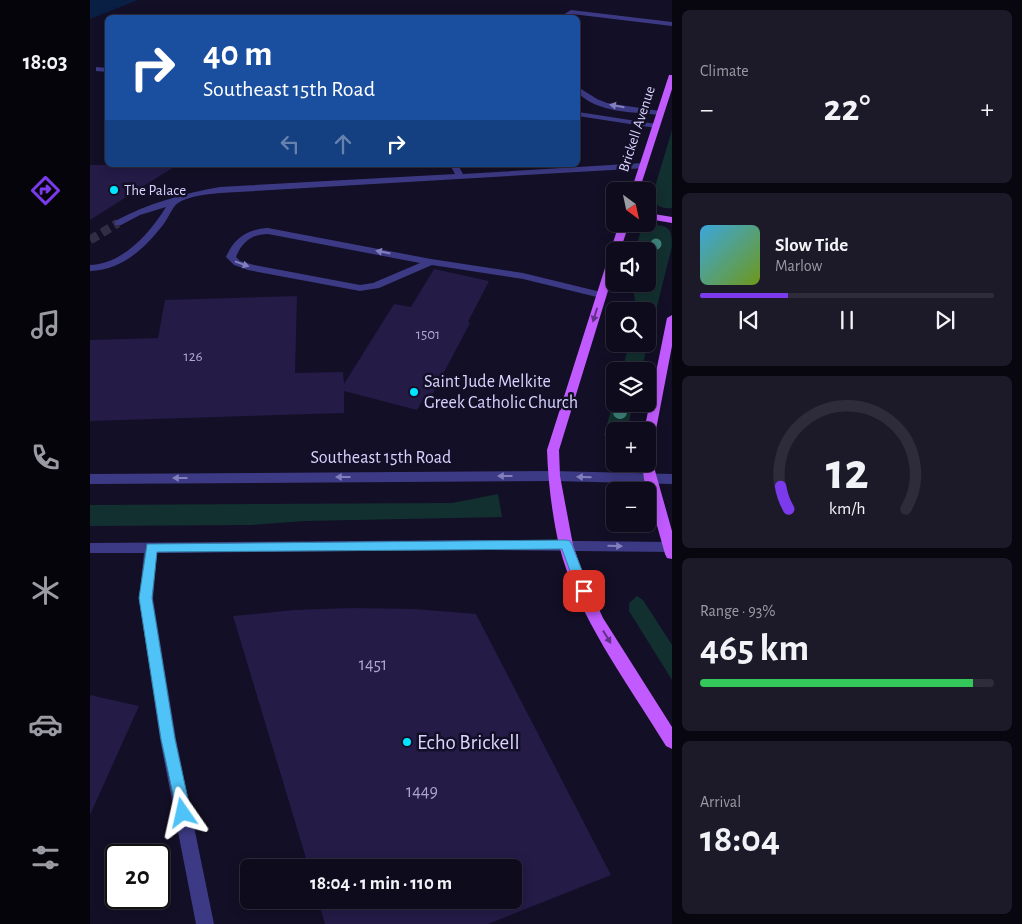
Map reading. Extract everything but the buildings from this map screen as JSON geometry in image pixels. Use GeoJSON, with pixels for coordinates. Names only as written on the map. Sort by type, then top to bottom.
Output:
{"type":"FeatureCollection","features":[{"type":"Feature","properties":{"kind":"main road","name":"Brickell Avenue"},"geometry":{"type":"LineString","coordinates":[[638,182],[672,77]]}},
{"type":"Feature","properties":{"kind":"main road"},"geometry":{"type":"LineString","coordinates":[[656,217],[672,220]]}},
{"type":"Feature","properties":{"kind":"main road"},"geometry":{"type":"LineString","coordinates":[[606,280],[553,450],[554,476],[566,545],[597,621],[672,741]]}},
{"type":"Feature","properties":{"kind":"main road"},"geometry":{"type":"LineString","coordinates":[[652,422],[672,318]]}},
{"type":"Feature","properties":{"kind":"main road"},"geometry":{"type":"LineString","coordinates":[[649,472],[671,549]]}},
{"type":"Feature","properties":{"kind":"street"},"geometry":{"type":"LineString","coordinates":[[566,15],[570,12],[672,24]]}},
{"type":"Feature","properties":{"kind":"street"},"geometry":{"type":"LineString","coordinates":[[580,92],[593,101]]}},
{"type":"Feature","properties":{"kind":"street"},"geometry":{"type":"LineString","coordinates":[[580,104],[593,101],[660,114]]}},
{"type":"Feature","properties":{"kind":"street"},"geometry":{"type":"LineString","coordinates":[[580,114],[656,126]]}},
{"type":"Feature","properties":{"kind":"street"},"geometry":{"type":"LineString","coordinates":[[118,223],[137,213],[200,192],[643,166]]}},
{"type":"Feature","properties":{"kind":"street"},"geometry":{"type":"LineString","coordinates":[[455,167],[461,177]]}},
{"type":"Feature","properties":{"kind":"street"},"geometry":{"type":"LineString","coordinates":[[90,268],[105,268],[122,260],[162,222],[174,202]]}},
{"type":"Feature","properties":{"kind":"street"},"geometry":{"type":"LineString","coordinates":[[430,262],[375,286],[360,288],[252,268],[237,263],[231,257],[234,248],[245,237],[257,231],[268,231],[430,262],[523,276],[601,295]]}},
{"type":"Feature","properties":{"kind":"street","name":"Southeast 15th Road"},"geometry":{"type":"LineString","coordinates":[[90,478],[554,476],[672,479]]}},
{"type":"Feature","properties":{"kind":"street"},"geometry":{"type":"LineString","coordinates":[[90,548],[566,545],[671,549]]}},
{"type":"Feature","properties":{"kind":"street"},"geometry":{"type":"LineString","coordinates":[[151,547],[146,598],[168,739],[205,924]]}},
{"type":"Feature","properties":{"kind":"green space"},"geometry":{"type":"Polygon","coordinates":[[[672,130],[672,208],[666,208],[656,204],[656,183],[672,130]]]}},
{"type":"Feature","properties":{"kind":"green space"},"geometry":{"type":"Polygon","coordinates":[[[656,225],[664,226],[671,234],[672,246],[656,311],[656,302],[635,302],[633,292],[656,292],[656,242],[638,242],[640,232],[656,232],[656,225]]]}},
{"type":"Feature","properties":{"kind":"green space"},"geometry":{"type":"Polygon","coordinates":[[[627,352],[646,352],[643,362],[624,362],[627,352]]]}},
{"type":"Feature","properties":{"kind":"green space"},"geometry":{"type":"Polygon","coordinates":[[[610,412],[631,412],[629,422],[608,422],[610,412]]]}},
{"type":"Feature","properties":{"kind":"green space"},"geometry":{"type":"Polygon","coordinates":[[[498,494],[502,517],[305,521],[251,525],[90,526],[90,505],[452,503],[498,494]]]}},
{"type":"Feature","properties":{"kind":"green space"},"geometry":{"type":"Polygon","coordinates":[[[637,596],[643,600],[672,645],[672,680],[629,611],[629,603],[637,596]]]}},
{"type":"Feature","properties":{"kind":"water"},"geometry":{"type":"Polygon","coordinates":[[[90,0],[138,0],[90,19],[90,0]]]}},
{"type":"Feature","properties":{"kind":"tunnel"},"geometry":{"type":"LineString","coordinates":[[90,240],[118,223]]}},
{"type":"Feature","properties":{"kind":"place","name":"The Palace"},"geometry":{"type":"Point","coordinates":[114,190]}},
{"type":"Feature","properties":{"kind":"place","name":"Saint Jude Melkite Greek Catholic Church"},"geometry":{"type":"Point","coordinates":[414,392]}},
{"type":"Feature","properties":{"kind":"place","name":"Echo Brickell"},"geometry":{"type":"Point","coordinates":[407,742]}},
{"type":"Feature","properties":{"kind":"route"},"geometry":{"type":"LineString","coordinates":[[183,813],[168,739],[146,598],[151,547],[566,545],[584,591]]}}]}
